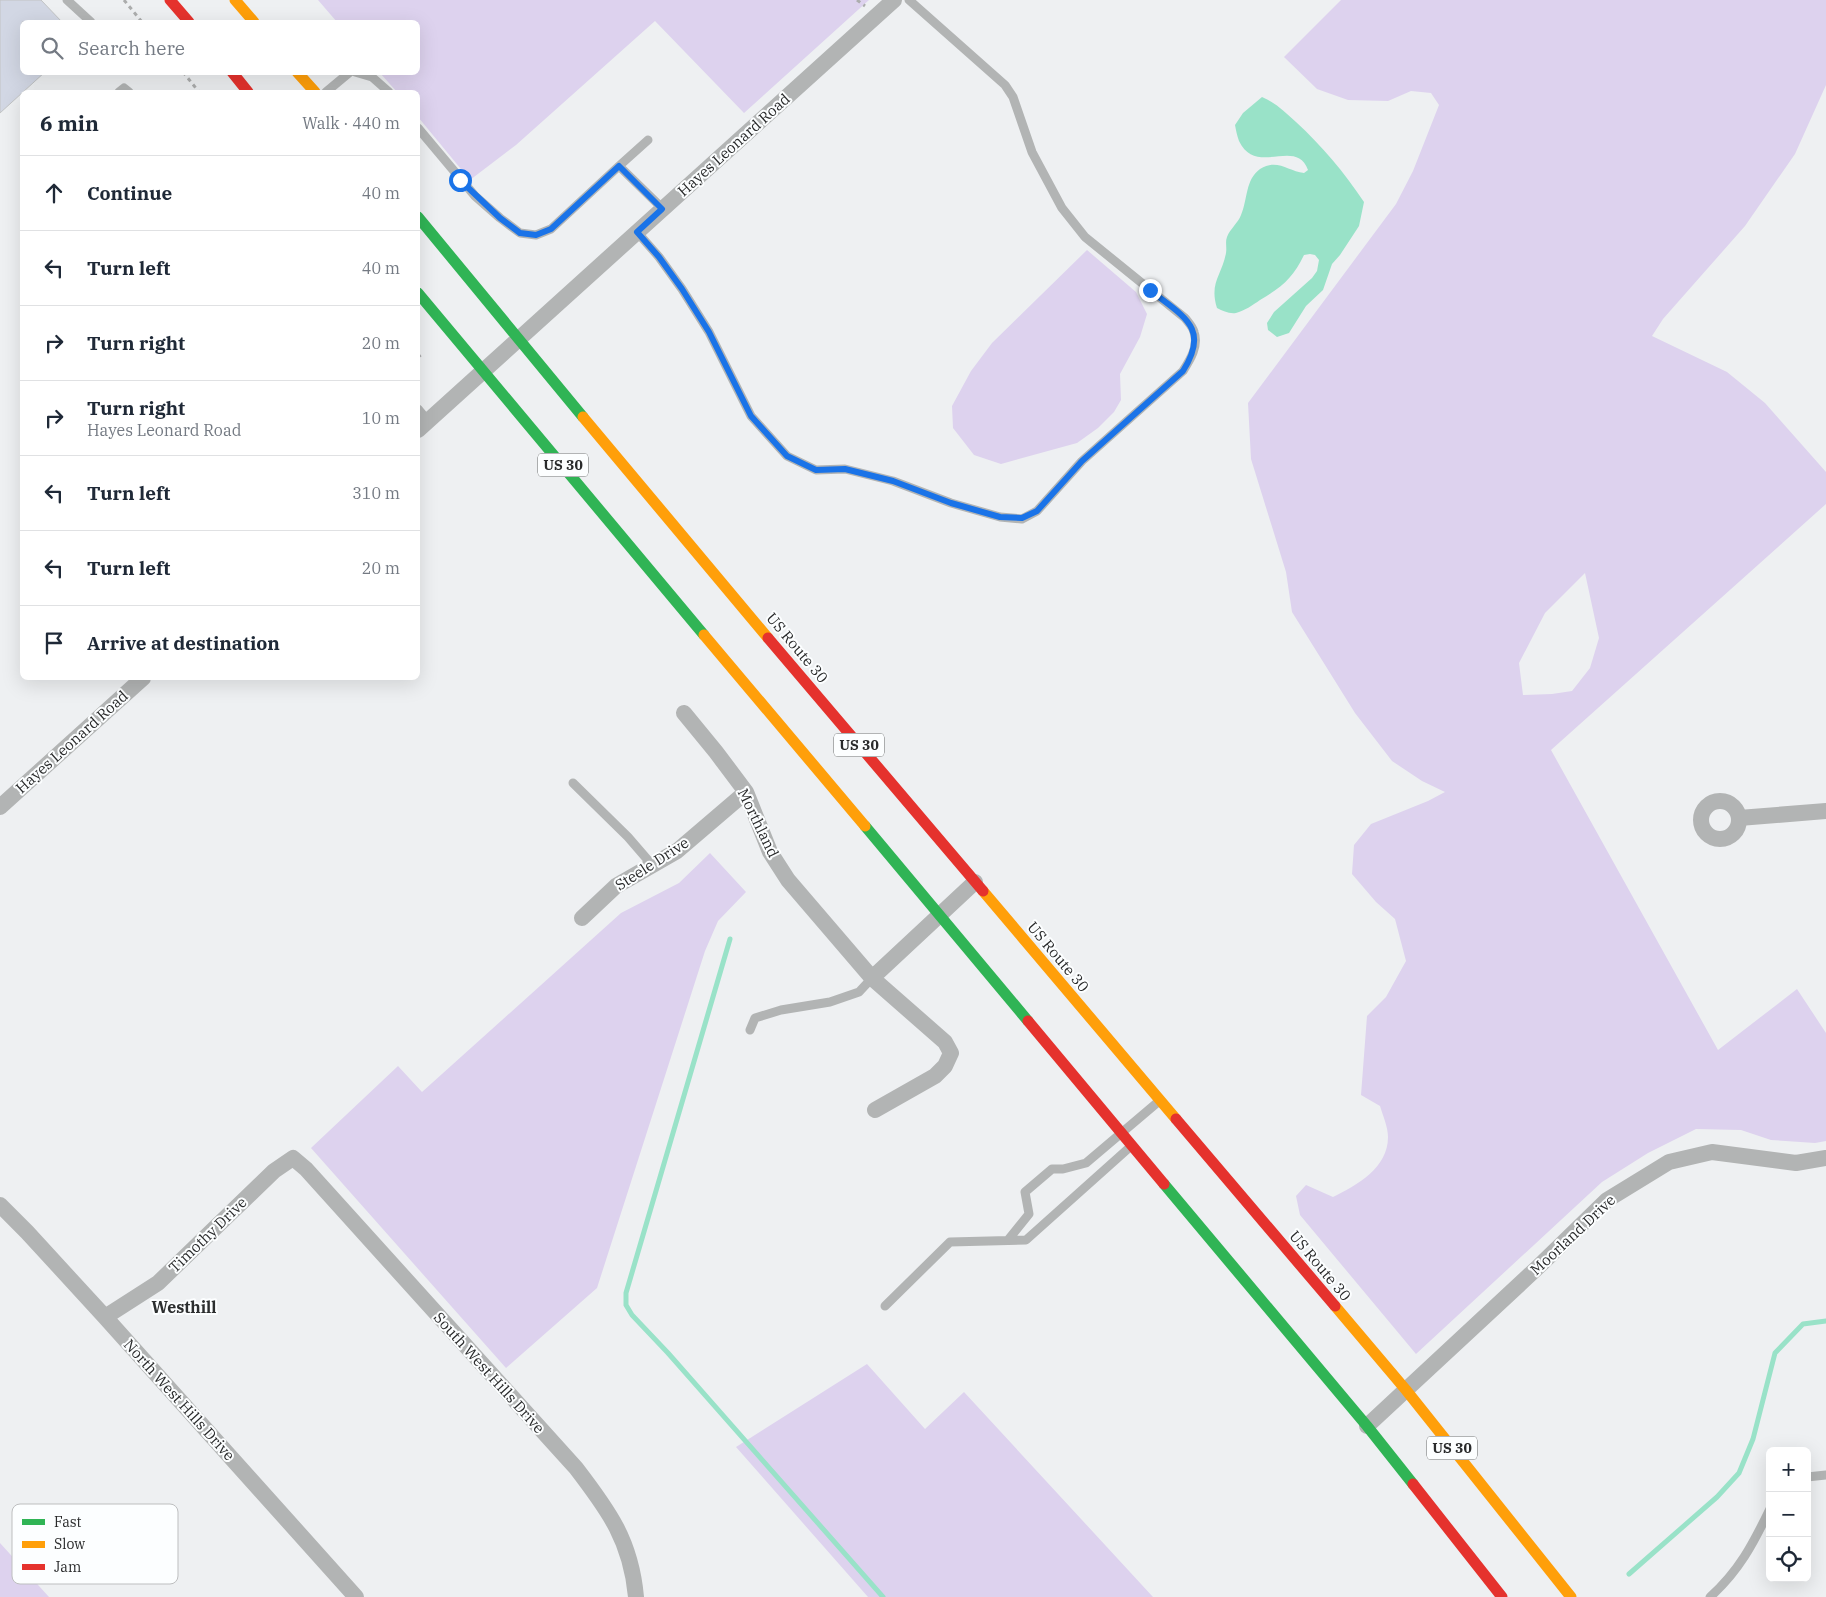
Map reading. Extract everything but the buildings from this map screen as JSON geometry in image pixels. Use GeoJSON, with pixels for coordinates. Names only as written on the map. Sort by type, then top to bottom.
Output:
{"type":"FeatureCollection","features":[{"type":"Feature","properties":{"kind":"highway"},"geometry":{"type":"LineString","coordinates":[[170,0],[187,20]]}},
{"type":"Feature","properties":{"kind":"highway"},"geometry":{"type":"LineString","coordinates":[[235,0],[252,20]]}},
{"type":"Feature","properties":{"kind":"highway"},"geometry":{"type":"LineString","coordinates":[[234,75],[246,90]]}},
{"type":"Feature","properties":{"kind":"highway"},"geometry":{"type":"LineString","coordinates":[[300,75],[313,90]]}},
{"type":"Feature","properties":{"kind":"highway","name":"US 30"},"geometry":{"type":"LineString","coordinates":[[420,219],[518,340]]}},
{"type":"Feature","properties":{"kind":"highway","name":"US 30"},"geometry":{"type":"LineString","coordinates":[[420,295],[1367,1426],[1502,1597]]}},
{"type":"Feature","properties":{"kind":"highway","name":"US Route 30"},"geometry":{"type":"LineString","coordinates":[[518,340],[1406,1390],[1571,1597]]}},
{"type":"Feature","properties":{"kind":"street","name":"Hayes Leonard Road"},"geometry":{"type":"LineString","coordinates":[[421,420],[483,371],[518,340],[894,0]]}},
{"type":"Feature","properties":{"kind":"street","name":"Hayes Leonard Road"},"geometry":{"type":"LineString","coordinates":[[0,807],[141,680]]}},
{"type":"Feature","properties":{"kind":"street","name":"Morthland"},"geometry":{"type":"LineString","coordinates":[[684,713],[746,792],[770,852],[788,880],[872,978],[946,1042],[951,1053],[945,1066],[935,1076],[875,1110]]}},
{"type":"Feature","properties":{"kind":"street","name":"Steele Drive"},"geometry":{"type":"LineString","coordinates":[[582,918],[616,886],[677,851],[746,792]]}},
{"type":"Feature","properties":{"kind":"street"},"geometry":{"type":"LineString","coordinates":[[1739,818],[1826,811]]}},
{"type":"Feature","properties":{"kind":"street"},"geometry":{"type":"LineString","coordinates":[[872,978],[975,882]]}},
{"type":"Feature","properties":{"kind":"street","name":"Moorland Drive"},"geometry":{"type":"LineString","coordinates":[[1367,1426],[1537,1268],[1607,1200],[1668,1162],[1712,1152],[1796,1163],[1826,1158]]}},
{"type":"Feature","properties":{"kind":"street","name":"Timothy Drive"},"geometry":{"type":"LineString","coordinates":[[105,1317],[158,1283],[274,1171],[293,1158],[306,1169]]}},
{"type":"Feature","properties":{"kind":"street","name":"South West Hills Drive"},"geometry":{"type":"LineString","coordinates":[[306,1169],[576,1468],[615,1523],[626,1548],[634,1574],[636,1597]]}},
{"type":"Feature","properties":{"kind":"street","name":"North West Hills Drive"},"geometry":{"type":"LineString","coordinates":[[0,1205],[105,1317],[356,1597]]}},
{"type":"Feature","properties":{"kind":"lane"},"geometry":{"type":"LineString","coordinates":[[67,0],[89,20]]}},
{"type":"Feature","properties":{"kind":"lane"},"geometry":{"type":"LineString","coordinates":[[637,232],[659,257],[709,332],[751,416],[787,456],[816,470],[845,469],[893,481],[951,503],[1000,517],[1022,518],[1037,511],[1082,461],[1183,371],[1192,357],[1195,342],[1194,332],[1185,318],[1084,237],[1062,208],[1032,152],[1013,97],[1006,85],[909,0]]}},
{"type":"Feature","properties":{"kind":"lane"},"geometry":{"type":"LineString","coordinates":[[328,90],[346,75]]}},
{"type":"Feature","properties":{"kind":"lane"},"geometry":{"type":"LineString","coordinates":[[365,75],[372,77],[387,90]]}},
{"type":"Feature","properties":{"kind":"lane"},"geometry":{"type":"LineString","coordinates":[[420,130],[475,196],[520,233],[536,235],[551,229],[648,140]]}},
{"type":"Feature","properties":{"kind":"lane"},"geometry":{"type":"LineString","coordinates":[[619,166],[662,209]]}},
{"type":"Feature","properties":{"kind":"lane"},"geometry":{"type":"LineString","coordinates":[[573,783],[628,837],[653,866]]}},
{"type":"Feature","properties":{"kind":"lane"},"geometry":{"type":"LineString","coordinates":[[750,1030],[754,1018],[781,1010],[837,1000],[859,992],[872,978]]}},
{"type":"Feature","properties":{"kind":"lane"},"geometry":{"type":"LineString","coordinates":[[1008,1240],[1029,1214],[1025,1192],[1052,1169],[1063,1169],[1086,1163],[1160,1100]]}},
{"type":"Feature","properties":{"kind":"lane"},"geometry":{"type":"LineString","coordinates":[[885,1306],[950,1242],[1026,1240],[1132,1145]]}},
{"type":"Feature","properties":{"kind":"lane"},"geometry":{"type":"LineString","coordinates":[[1811,1477],[1826,1475]]}},
{"type":"Feature","properties":{"kind":"lane"},"geometry":{"type":"LineString","coordinates":[[1710,1597],[1727,1582],[1748,1552],[1766,1517]]}},
{"type":"Feature","properties":{"kind":"path"},"geometry":{"type":"LineString","coordinates":[[124,0],[140,20]]}},
{"type":"Feature","properties":{"kind":"path"},"geometry":{"type":"LineString","coordinates":[[185,75],[197,90]]}},
{"type":"Feature","properties":{"kind":"shaded area"},"geometry":{"type":"Polygon","coordinates":[[[318,0],[869,0],[744,113],[655,21],[516,145],[470,180],[420,119],[420,90],[395,90],[382,75],[420,75],[420,20],[335,20],[318,0]]]}},
{"type":"Feature","properties":{"kind":"shaded area"},"geometry":{"type":"Polygon","coordinates":[[[1341,0],[1826,0],[1826,85],[1795,154],[1745,226],[1663,319],[1652,336],[1727,372],[1765,403],[1826,472],[1826,504],[1551,750],[1718,1050],[1797,989],[1826,1033],[1826,1141],[1815,1143],[1771,1140],[1741,1130],[1696,1129],[1648,1153],[1602,1182],[1416,1354],[1300,1215],[1296,1196],[1306,1185],[1333,1197],[1370,1174],[1383,1158],[1387,1148],[1387,1129],[1380,1106],[1361,1095],[1367,1016],[1386,997],[1406,961],[1395,919],[1376,902],[1352,874],[1354,845],[1371,824],[1428,801],[1445,792],[1422,781],[1392,761],[1355,713],[1292,612],[1286,572],[1251,459],[1248,403],[1396,204],[1413,171],[1439,105],[1431,93],[1411,91],[1388,101],[1348,100],[1317,89],[1284,57],[1341,0]],[[1585,573],[1545,613],[1519,663],[1523,695],[1572,691],[1590,668],[1599,638],[1585,573]]]}},
{"type":"Feature","properties":{"kind":"shaded area"},"geometry":{"type":"Polygon","coordinates":[[[1262,97],[1280,108],[1315,140],[1349,180],[1364,202],[1359,226],[1332,264],[1323,290],[1306,306],[1289,333],[1277,337],[1268,330],[1267,323],[1274,312],[1312,278],[1317,271],[1319,260],[1315,255],[1304,255],[1296,270],[1275,291],[1242,311],[1228,313],[1217,308],[1214,292],[1226,253],[1227,237],[1241,215],[1249,184],[1255,173],[1266,166],[1272,165],[1304,173],[1308,170],[1302,161],[1295,157],[1255,156],[1246,151],[1239,141],[1235,125],[1243,113],[1262,97]]]}},
{"type":"Feature","properties":{"kind":"shaded area"},"geometry":{"type":"Polygon","coordinates":[[[1087,250],[1136,292],[1147,314],[1140,337],[1120,374],[1121,400],[1114,412],[1098,428],[1077,443],[1001,464],[974,455],[953,428],[952,406],[971,371],[992,343],[1087,250]]]}},
{"type":"Feature","properties":{"kind":"shaded area"},"geometry":{"type":"Polygon","coordinates":[[[710,853],[746,892],[718,921],[705,951],[597,1288],[506,1368],[311,1148],[398,1066],[422,1092],[621,913],[679,883],[710,853]]]}},
{"type":"Feature","properties":{"kind":"shaded area"},"geometry":{"type":"Polygon","coordinates":[[[867,1364],[925,1429],[964,1392],[1153,1597],[868,1597],[736,1447],[867,1364]]]}},
{"type":"Feature","properties":{"kind":"shaded area"},"geometry":{"type":"Polygon","coordinates":[[[0,1543],[12,1556],[12,1584],[37,1584],[49,1597],[0,1597],[0,1543]]]}},
{"type":"Feature","properties":{"kind":"waterway"},"geometry":{"type":"LineString","coordinates":[[730,939],[626,1293],[626,1305],[632,1315],[668,1353],[883,1597]]}},
{"type":"Feature","properties":{"kind":"waterway"},"geometry":{"type":"LineString","coordinates":[[1629,1574],[1717,1497],[1739,1473],[1753,1439],[1775,1353],[1803,1324],[1826,1321]]}},
{"type":"Feature","properties":{"kind":"traffic: fast"},"geometry":{"type":"LineString","coordinates":[[420,219],[583,417]]}},
{"type":"Feature","properties":{"kind":"traffic: fast"},"geometry":{"type":"LineString","coordinates":[[420,295],[704,635]]}},
{"type":"Feature","properties":{"kind":"traffic: fast"},"geometry":{"type":"LineString","coordinates":[[865,826],[1028,1021]]}},
{"type":"Feature","properties":{"kind":"traffic: fast"},"geometry":{"type":"LineString","coordinates":[[1164,1184],[1367,1426],[1413,1484]]}},
{"type":"Feature","properties":{"kind":"traffic: slow"},"geometry":{"type":"LineString","coordinates":[[235,0],[252,20]]}},
{"type":"Feature","properties":{"kind":"traffic: slow"},"geometry":{"type":"LineString","coordinates":[[300,75],[313,90]]}},
{"type":"Feature","properties":{"kind":"traffic: slow"},"geometry":{"type":"LineString","coordinates":[[583,417],[768,638]]}},
{"type":"Feature","properties":{"kind":"traffic: slow"},"geometry":{"type":"LineString","coordinates":[[704,635],[865,826]]}},
{"type":"Feature","properties":{"kind":"traffic: slow"},"geometry":{"type":"LineString","coordinates":[[983,891],[1176,1119]]}},
{"type":"Feature","properties":{"kind":"traffic: slow"},"geometry":{"type":"LineString","coordinates":[[1335,1306],[1406,1390],[1571,1597]]}},
{"type":"Feature","properties":{"kind":"traffic: jam"},"geometry":{"type":"LineString","coordinates":[[170,0],[187,20]]}},
{"type":"Feature","properties":{"kind":"traffic: jam"},"geometry":{"type":"LineString","coordinates":[[234,75],[246,90]]}},
{"type":"Feature","properties":{"kind":"traffic: jam"},"geometry":{"type":"LineString","coordinates":[[768,638],[983,891]]}},
{"type":"Feature","properties":{"kind":"traffic: jam"},"geometry":{"type":"LineString","coordinates":[[1028,1021],[1164,1184]]}},
{"type":"Feature","properties":{"kind":"traffic: jam"},"geometry":{"type":"LineString","coordinates":[[1176,1119],[1335,1306]]}},
{"type":"Feature","properties":{"kind":"traffic: jam"},"geometry":{"type":"LineString","coordinates":[[1413,1484],[1502,1597]]}},
{"type":"Feature","properties":{"kind":"district","name":"Westhill"},"geometry":{"type":"Point","coordinates":[184,1307]}},
{"type":"Feature","properties":{"kind":"route"},"geometry":{"type":"LineString","coordinates":[[460,180],[475,196],[520,233],[536,235],[551,229],[619,166],[662,209],[637,232],[659,257],[709,332],[751,416],[787,456],[816,470],[845,469],[893,481],[951,503],[1000,517],[1022,518],[1037,511],[1082,461],[1183,371],[1192,357],[1195,342],[1194,332],[1185,318],[1150,290]]}}]}
